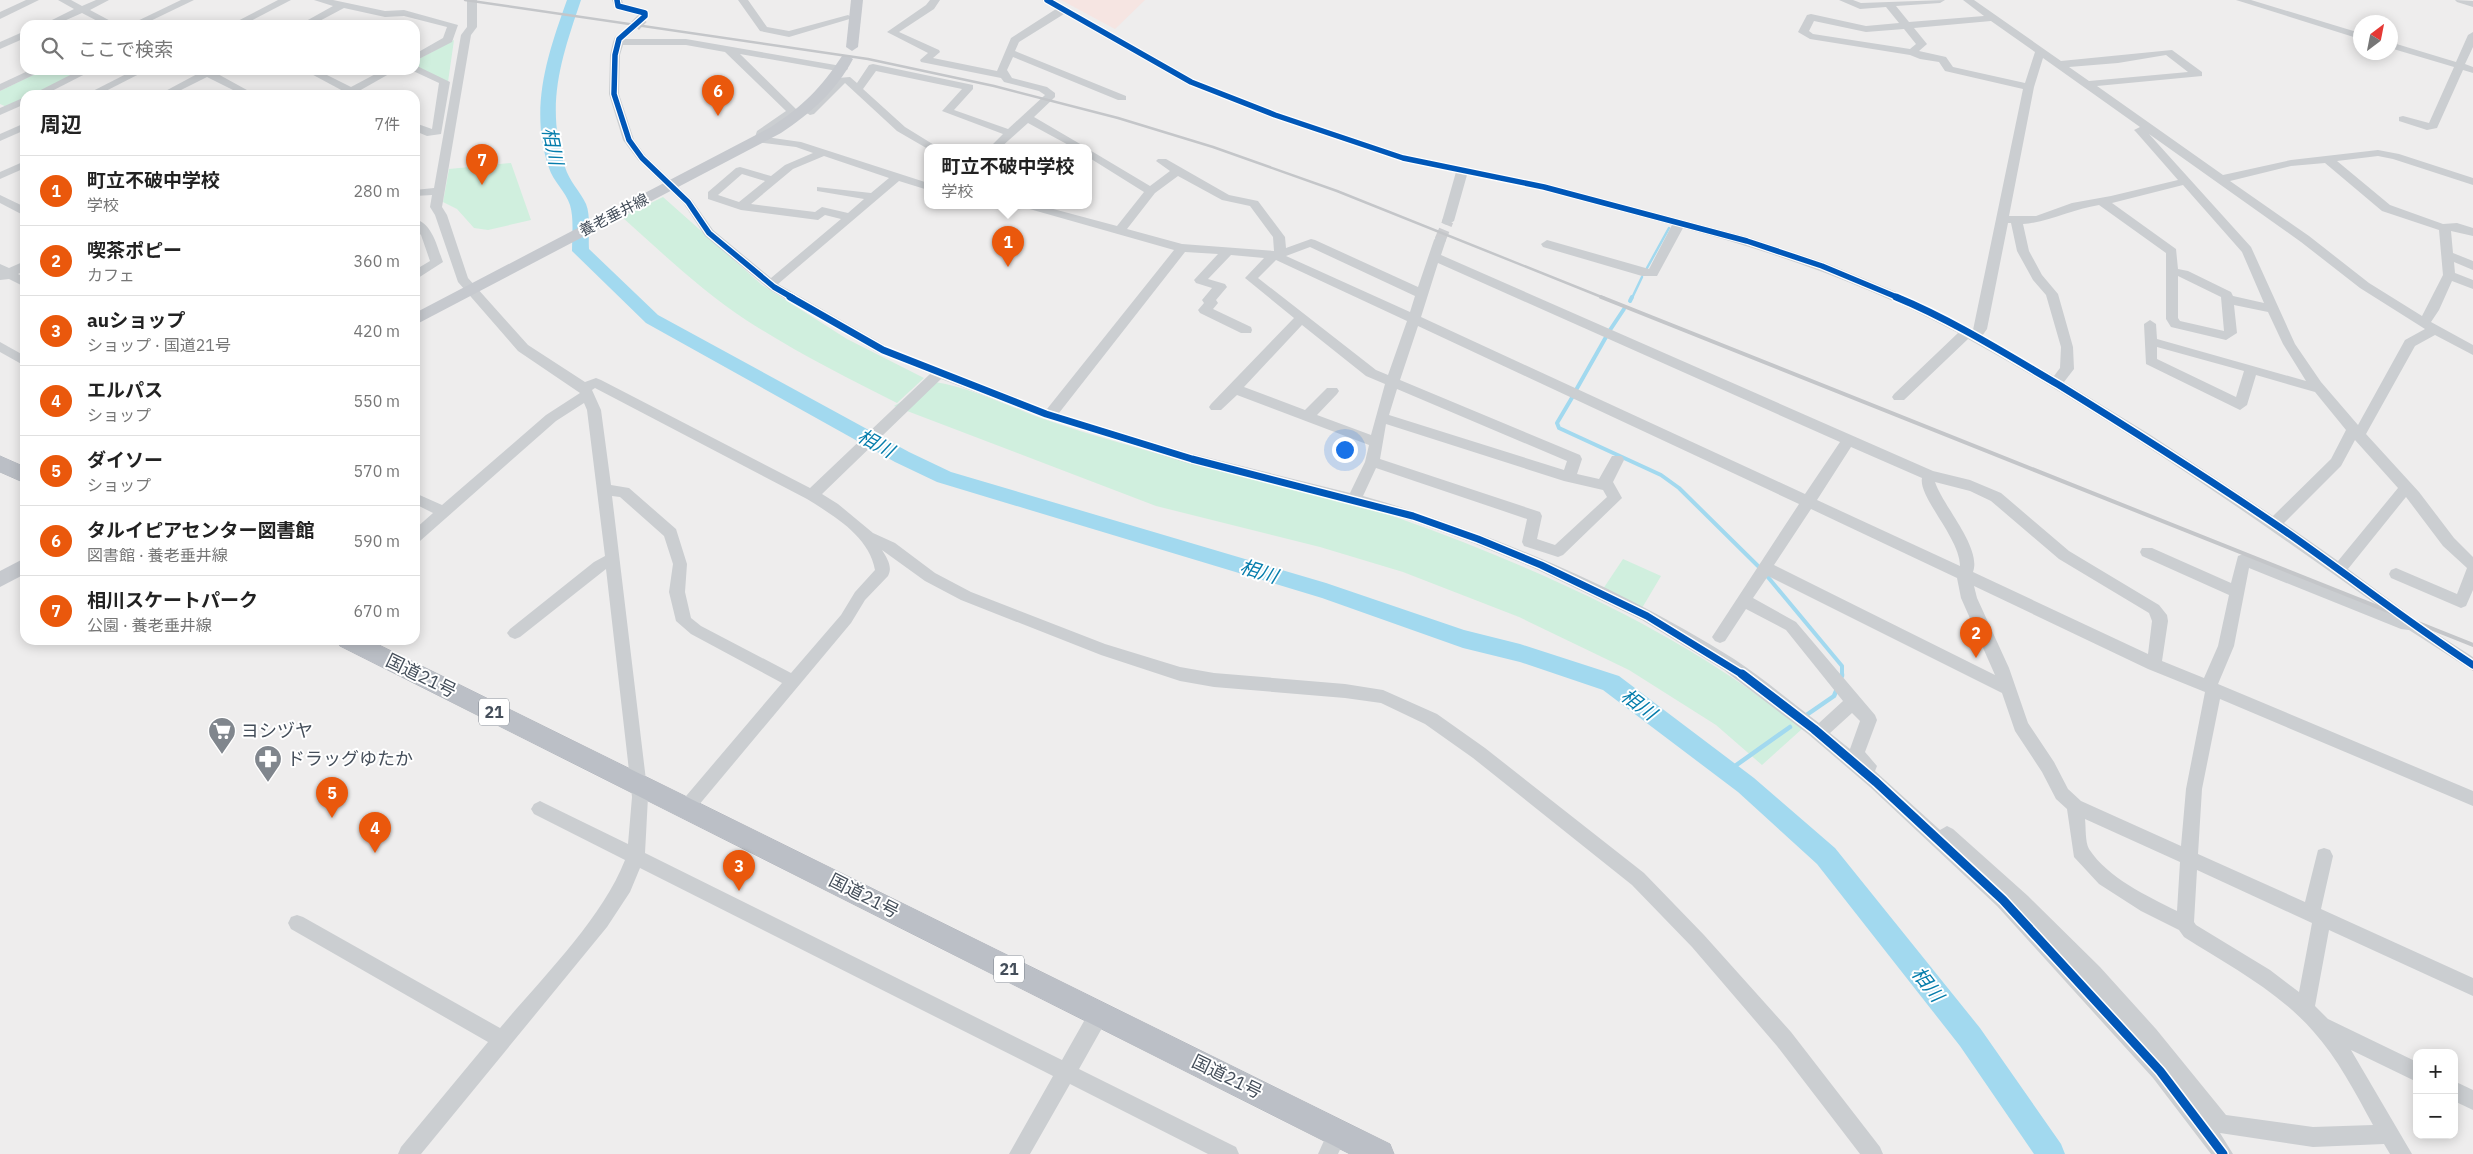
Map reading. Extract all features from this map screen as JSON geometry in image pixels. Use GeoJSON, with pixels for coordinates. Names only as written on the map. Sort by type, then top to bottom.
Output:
{"type":"FeatureCollection","features":[{"type":"Feature","properties":{"kind":"highway"},"geometry":{"type":"LineString","coordinates":[[0,463],[20,473]]}},
{"type":"Feature","properties":{"kind":"highway","name":"国道21号"},"geometry":{"type":"LineString","coordinates":[[358,645],[687,807],[1098,1014],[1333,1143],[1380,1154]]}},
{"type":"Feature","properties":{"kind":"main road","name":"養老垂井線"},"geometry":{"type":"LineString","coordinates":[[420,317],[490,279],[760,140],[812,104],[828,89],[847,58],[857,0]]}},
{"type":"Feature","properties":{"kind":"main road"},"geometry":{"type":"LineString","coordinates":[[0,580],[20,568]]}},
{"type":"Feature","properties":{"kind":"street"},"geometry":{"type":"LineString","coordinates":[[0,16],[34,0]]}},
{"type":"Feature","properties":{"kind":"street"},"geometry":{"type":"LineString","coordinates":[[64,0],[103,20]]}},
{"type":"Feature","properties":{"kind":"street"},"geometry":{"type":"LineString","coordinates":[[58,20],[104,0]]}},
{"type":"Feature","properties":{"kind":"street"},"geometry":{"type":"LineString","coordinates":[[162,0],[175,6]]}},
{"type":"Feature","properties":{"kind":"street"},"geometry":{"type":"LineString","coordinates":[[145,20],[189,0]]}},
{"type":"Feature","properties":{"kind":"street"},"geometry":{"type":"LineString","coordinates":[[245,20],[286,0]]}},
{"type":"Feature","properties":{"kind":"street"},"geometry":{"type":"LineString","coordinates":[[319,0],[385,14],[404,13],[453,25],[448,40],[420,55]]}},
{"type":"Feature","properties":{"kind":"street"},"geometry":{"type":"LineString","coordinates":[[408,1154],[601,921],[624,886],[636,856],[639,784],[594,410],[585,392],[523,348],[462,279],[441,215],[436,207],[466,35],[472,27],[472,0]]}},
{"type":"Feature","properties":{"kind":"street"},"geometry":{"type":"LineString","coordinates":[[617,0],[618,6],[641,10],[645,13],[644,17]]}},
{"type":"Feature","properties":{"kind":"street"},"geometry":{"type":"LineString","coordinates":[[743,0],[764,29],[790,34],[819,28],[848,18]]}},
{"type":"Feature","properties":{"kind":"street"},"geometry":{"type":"LineString","coordinates":[[935,0],[930,7],[892,32],[935,52],[925,60],[1003,75],[1008,80],[1050,93],[1048,99],[998,144]]}},
{"type":"Feature","properties":{"kind":"street"},"geometry":{"type":"LineString","coordinates":[[1047,0],[1169,70],[1218,94],[1403,158],[1544,188],[1747,241],[1822,266],[1914,304],[2056,383],[2144,437],[2339,569],[2421,631],[2473,665]]}},
{"type":"Feature","properties":{"kind":"street"},"geometry":{"type":"LineString","coordinates":[[1844,0],[1860,6],[1940,0]]}},
{"type":"Feature","properties":{"kind":"street"},"geometry":{"type":"LineString","coordinates":[[1968,0],[2222,179],[2304,239],[2327,259],[2429,326],[2473,351]]}},
{"type":"Feature","properties":{"kind":"street"},"geometry":{"type":"LineString","coordinates":[[2241,0],[2353,34]]}},
{"type":"Feature","properties":{"kind":"street"},"geometry":{"type":"LineString","coordinates":[[2460,0],[2473,4]]}},
{"type":"Feature","properties":{"kind":"street"},"geometry":{"type":"LineString","coordinates":[[1889,4],[1922,44],[1912,52]]}},
{"type":"Feature","properties":{"kind":"street"},"geometry":{"type":"LineString","coordinates":[[319,20],[343,5]]}},
{"type":"Feature","properties":{"kind":"street"},"geometry":{"type":"LineString","coordinates":[[1003,75],[1002,70],[1016,40],[1064,9]]}},
{"type":"Feature","properties":{"kind":"street"},"geometry":{"type":"LineString","coordinates":[[1995,18],[1866,29],[1810,17],[1803,32],[1810,36],[1857,45],[1912,52],[1920,56],[1937,57],[1942,59],[1949,69],[2028,87]]}},
{"type":"Feature","properties":{"kind":"street"},"geometry":{"type":"LineString","coordinates":[[645,42],[632,29],[618,42],[615,55],[614,94],[620,118],[629,140],[642,158],[688,202],[709,233],[771,284],[883,350],[936,377],[1192,459],[1354,499],[1413,516],[1478,539],[1541,565],[1648,616],[1730,665],[1819,733],[1876,782],[2003,900],[2160,1071],[2223,1154]]}},
{"type":"Feature","properties":{"kind":"street"},"geometry":{"type":"LineString","coordinates":[[2403,119],[2427,127],[2433,126],[2473,35]]}},
{"type":"Feature","properties":{"kind":"street"},"geometry":{"type":"LineString","coordinates":[[0,46],[20,36]]}},
{"type":"Feature","properties":{"kind":"street"},"geometry":{"type":"LineString","coordinates":[[618,42],[686,42],[728,49],[847,58]]}},
{"type":"Feature","properties":{"kind":"street"},"geometry":{"type":"LineString","coordinates":[[2398,47],[2473,70]]}},
{"type":"Feature","properties":{"kind":"street"},"geometry":{"type":"LineString","coordinates":[[728,49],[793,111],[761,133],[760,140],[797,144],[924,185]]}},
{"type":"Feature","properties":{"kind":"street"},"geometry":{"type":"LineString","coordinates":[[1009,52],[1122,98]]}},
{"type":"Feature","properties":{"kind":"street"},"geometry":{"type":"LineString","coordinates":[[1899,396],[1970,335],[1981,329],[2028,87],[2039,54],[2042,52]]}},
{"type":"Feature","properties":{"kind":"street"},"geometry":{"type":"LineString","coordinates":[[2060,64],[2118,60],[2168,52],[2198,74],[2087,84]]}},
{"type":"Feature","properties":{"kind":"street"},"geometry":{"type":"LineString","coordinates":[[858,89],[873,67],[968,87],[947,111],[1010,133]]}},
{"type":"Feature","properties":{"kind":"street"},"geometry":{"type":"LineString","coordinates":[[420,70],[445,82],[437,132],[427,133],[420,129]]}},
{"type":"Feature","properties":{"kind":"street"},"geometry":{"type":"LineString","coordinates":[[0,88],[28,75]]}},
{"type":"Feature","properties":{"kind":"street"},"geometry":{"type":"LineString","coordinates":[[46,90],[78,75]]}},
{"type":"Feature","properties":{"kind":"street"},"geometry":{"type":"LineString","coordinates":[[100,90],[132,75]]}},
{"type":"Feature","properties":{"kind":"street"},"geometry":{"type":"LineString","coordinates":[[172,90],[200,75]]}},
{"type":"Feature","properties":{"kind":"street"},"geometry":{"type":"LineString","coordinates":[[214,75],[242,90]]}},
{"type":"Feature","properties":{"kind":"street"},"geometry":{"type":"LineString","coordinates":[[318,75],[345,90]]}},
{"type":"Feature","properties":{"kind":"street"},"geometry":{"type":"LineString","coordinates":[[359,90],[384,75]]}},
{"type":"Feature","properties":{"kind":"street"},"geometry":{"type":"LineString","coordinates":[[810,112],[842,80],[846,79],[901,129],[927,144]]}},
{"type":"Feature","properties":{"kind":"street"},"geometry":{"type":"LineString","coordinates":[[2,109],[20,102]]}},
{"type":"Feature","properties":{"kind":"street"},"geometry":{"type":"LineString","coordinates":[[2,109],[20,116]]}},
{"type":"Feature","properties":{"kind":"street"},"geometry":{"type":"LineString","coordinates":[[2131,116],[2132,122],[2247,250],[2259,271],[2289,343],[2338,414],[2434,520],[2453,549],[2473,565]]}},
{"type":"Feature","properties":{"kind":"street"},"geometry":{"type":"LineString","coordinates":[[1027,118],[1075,144]]}},
{"type":"Feature","properties":{"kind":"street"},"geometry":{"type":"LineString","coordinates":[[0,138],[20,128]]}},
{"type":"Feature","properties":{"kind":"street"},"geometry":{"type":"LineString","coordinates":[[741,206],[789,167],[824,152]]}},
{"type":"Feature","properties":{"kind":"street"},"geometry":{"type":"LineString","coordinates":[[2222,179],[2291,163],[2378,153],[2395,156],[2473,182]]}},
{"type":"Feature","properties":{"kind":"street"},"geometry":{"type":"LineString","coordinates":[[1092,155],[1150,191]]}},
{"type":"Feature","properties":{"kind":"street"},"geometry":{"type":"LineString","coordinates":[[2326,158],[2386,208],[2444,228],[2449,226],[2473,232]]}},
{"type":"Feature","properties":{"kind":"street"},"geometry":{"type":"LineString","coordinates":[[1162,161],[1226,198],[1254,204],[1278,237],[1277,254],[1250,278],[1371,374],[1575,459],[1569,477]]}},
{"type":"Feature","properties":{"kind":"street"},"geometry":{"type":"LineString","coordinates":[[0,176],[20,166]]}},
{"type":"Feature","properties":{"kind":"street"},"geometry":{"type":"LineString","coordinates":[[773,180],[740,170],[712,194],[712,197],[741,206],[818,216],[822,212],[850,217]]}},
{"type":"Feature","properties":{"kind":"street"},"geometry":{"type":"LineString","coordinates":[[1120,230],[1149,195],[1150,191],[1178,171]]}},
{"type":"Feature","properties":{"kind":"street"},"geometry":{"type":"LineString","coordinates":[[1448,221],[1462,171]]}},
{"type":"Feature","properties":{"kind":"street"},"geometry":{"type":"LineString","coordinates":[[771,284],[897,177]]}},
{"type":"Feature","properties":{"kind":"street"},"geometry":{"type":"LineString","coordinates":[[2002,218],[2016,221],[2038,219],[2076,205],[2187,182]]}},
{"type":"Feature","properties":{"kind":"street"},"geometry":{"type":"LineString","coordinates":[[821,189],[873,197]]}},
{"type":"Feature","properties":{"kind":"street"},"geometry":{"type":"LineString","coordinates":[[420,193],[440,191]]}},
{"type":"Feature","properties":{"kind":"street"},"geometry":{"type":"LineString","coordinates":[[0,198],[20,209]]}},
{"type":"Feature","properties":{"kind":"street"},"geometry":{"type":"LineString","coordinates":[[2100,201],[2172,252],[2172,271],[2172,319],[2176,324],[2226,336],[2231,333],[2227,295],[2184,274],[2172,271]]}},
{"type":"Feature","properties":{"kind":"street"},"geometry":{"type":"LineString","coordinates":[[1041,209],[1182,248],[1277,254],[1311,243],[1422,294]]}},
{"type":"Feature","properties":{"kind":"street"},"geometry":{"type":"LineString","coordinates":[[2016,221],[2023,251],[2037,277],[2052,294],[2067,347],[2067,369],[2056,383]]}},
{"type":"Feature","properties":{"kind":"street"},"geometry":{"type":"LineString","coordinates":[[1547,244],[1646,273],[1653,273],[1680,223]]}},
{"type":"Feature","properties":{"kind":"street"},"geometry":{"type":"LineString","coordinates":[[420,228],[426,233],[437,262],[420,273]]}},
{"type":"Feature","properties":{"kind":"street"},"geometry":{"type":"LineString","coordinates":[[2274,524],[2336,462],[2356,433],[2410,343],[2429,326],[2433,310],[2449,275],[2444,228]]}},
{"type":"Feature","properties":{"kind":"street"},"geometry":{"type":"LineString","coordinates":[[1354,499],[1372,462],[1381,417],[1440,240]]}},
{"type":"Feature","properties":{"kind":"street"},"geometry":{"type":"LineString","coordinates":[[1050,415],[1182,248]]}},
{"type":"Feature","properties":{"kind":"street"},"geometry":{"type":"LineString","coordinates":[[1227,252],[1200,280],[1221,287],[1208,300],[1212,303],[1204,310],[1246,330]]}},
{"type":"Feature","properties":{"kind":"street"},"geometry":{"type":"LineString","coordinates":[[1277,254],[2154,664],[2473,799]]}},
{"type":"Feature","properties":{"kind":"street"},"geometry":{"type":"LineString","coordinates":[[2447,255],[2473,266]]}},
{"type":"Feature","properties":{"kind":"street"},"geometry":{"type":"LineString","coordinates":[[1434,257],[1930,476],[1974,486],[1989,492],[2015,510],[2058,551],[2154,609],[2159,615],[2160,621],[2154,664]]}},
{"type":"Feature","properties":{"kind":"street"},"geometry":{"type":"LineString","coordinates":[[3,273],[20,266]]}},
{"type":"Feature","properties":{"kind":"street"},"geometry":{"type":"LineString","coordinates":[[1344,286],[1365,268]]}},
{"type":"Feature","properties":{"kind":"street"},"geometry":{"type":"LineString","coordinates":[[3,273],[20,281]]}},
{"type":"Feature","properties":{"kind":"street"},"geometry":{"type":"LineString","coordinates":[[2449,275],[2473,286]]}},
{"type":"Feature","properties":{"kind":"street"},"geometry":{"type":"LineString","coordinates":[[2227,299],[2274,309]]}},
{"type":"Feature","properties":{"kind":"street"},"geometry":{"type":"LineString","coordinates":[[1216,408],[1302,318]]}},
{"type":"Feature","properties":{"kind":"street"},"geometry":{"type":"LineString","coordinates":[[2150,324],[2151,361],[2240,405],[2251,369]]}},
{"type":"Feature","properties":{"kind":"street"},"geometry":{"type":"LineString","coordinates":[[2150,341],[2319,389]]}},
{"type":"Feature","properties":{"kind":"street"},"geometry":{"type":"LineString","coordinates":[[0,346],[20,359]]}},
{"type":"Feature","properties":{"kind":"street"},"geometry":{"type":"LineString","coordinates":[[816,492],[936,377]]}},
{"type":"Feature","properties":{"kind":"street"},"geometry":{"type":"LineString","coordinates":[[420,533],[551,418],[596,382],[816,492],[868,537],[890,546],[930,577],[966,596],[1110,652],[1180,674],[1214,680],[1345,691],[1383,697],[1431,719],[1479,753],[1638,879],[1698,941],[1784,1039],[1873,1154]]}},
{"type":"Feature","properties":{"kind":"street"},"geometry":{"type":"LineString","coordinates":[[1235,389],[1376,442]]}},
{"type":"Feature","properties":{"kind":"street"},"geometry":{"type":"LineString","coordinates":[[1308,416],[1332,391]]}},
{"type":"Feature","properties":{"kind":"street"},"geometry":{"type":"LineString","coordinates":[[1381,417],[1569,477],[1600,485],[1606,482],[1617,460]]}},
{"type":"Feature","properties":{"kind":"street"},"geometry":{"type":"LineString","coordinates":[[1720,637],[1745,602],[1848,440]]}},
{"type":"Feature","properties":{"kind":"street"},"geometry":{"type":"LineString","coordinates":[[1372,462],[1460,491],[1488,497],[1535,516],[1529,542],[1558,551],[1615,498],[1606,482]]}},
{"type":"Feature","properties":{"kind":"street"},"geometry":{"type":"LineString","coordinates":[[1930,476],[1928,481],[1933,497],[1947,516],[1965,554],[1968,565],[1964,574],[1969,598],[2000,668],[2021,726],[2048,767],[2062,794],[2075,806],[2473,987]]}},
{"type":"Feature","properties":{"kind":"street"},"geometry":{"type":"LineString","coordinates":[[605,490],[624,492],[671,533],[680,564],[677,592],[684,621],[696,630],[792,681]]}},
{"type":"Feature","properties":{"kind":"street"},"geometry":{"type":"LineString","coordinates":[[2339,569],[2402,492],[2408,490]]}},
{"type":"Feature","properties":{"kind":"street"},"geometry":{"type":"LineString","coordinates":[[420,500],[444,512]]}},
{"type":"Feature","properties":{"kind":"street"},"geometry":{"type":"LineString","coordinates":[[687,807],[846,619],[860,596],[883,572],[881,561],[868,537]]}},
{"type":"Feature","properties":{"kind":"street"},"geometry":{"type":"LineString","coordinates":[[2147,552],[2237,592]]}},
{"type":"Feature","properties":{"kind":"street"},"geometry":{"type":"LineString","coordinates":[[516,633],[599,566],[613,559]]}},
{"type":"Feature","properties":{"kind":"street"},"geometry":{"type":"LineString","coordinates":[[2184,924],[2194,789],[2213,694],[2210,684],[2226,646],[2243,560],[2421,631]]}},
{"type":"Feature","properties":{"kind":"street"},"geometry":{"type":"LineString","coordinates":[[1766,568],[2007,688]]}},
{"type":"Feature","properties":{"kind":"street"},"geometry":{"type":"LineString","coordinates":[[2396,574],[2461,602],[2473,570]]}},
{"type":"Feature","properties":{"kind":"street"},"geometry":{"type":"LineString","coordinates":[[1745,602],[1791,626],[1868,720],[1856,754],[2004,884],[2075,954],[2139,1023],[2221,1124],[2312,1137],[2389,1134]]}},
{"type":"Feature","properties":{"kind":"street"},"geometry":{"type":"LineString","coordinates":[[1819,733],[1853,702]]}},
{"type":"Feature","properties":{"kind":"street"},"geometry":{"type":"LineString","coordinates":[[2075,806],[2080,851],[2105,878],[2148,905],[2184,924],[2190,931],[2274,985],[2305,1009],[2359,1078],[2402,1154]]}},
{"type":"Feature","properties":{"kind":"street"},"geometry":{"type":"LineString","coordinates":[[540,809],[1229,1154]]}},
{"type":"Feature","properties":{"kind":"street"},"geometry":{"type":"LineString","coordinates":[[2305,1009],[2324,856]]}},
{"type":"Feature","properties":{"kind":"street"},"geometry":{"type":"LineString","coordinates":[[297,923],[503,1040]]}},
{"type":"Feature","properties":{"kind":"street"},"geometry":{"type":"LineString","coordinates":[[1019,1154],[1098,1014]]}},
{"type":"Feature","properties":{"kind":"street"},"geometry":{"type":"LineString","coordinates":[[2318,1024],[2413,1070]]}},
{"type":"Feature","properties":{"kind":"street"},"geometry":{"type":"LineString","coordinates":[[2458,1093],[2473,1100]]}},
{"type":"Feature","properties":{"kind":"shaded area"},"geometry":{"type":"Polygon","coordinates":[[[1061,0],[1145,0],[1115,29],[1061,0]]]}},
{"type":"Feature","properties":{"kind":"green space"},"geometry":{"type":"Polygon","coordinates":[[[454,40],[448,82],[420,69],[420,58],[454,40]]]}},
{"type":"Feature","properties":{"kind":"green space"},"geometry":{"type":"Polygon","coordinates":[[[33,75],[78,75],[46,90],[20,90],[20,102],[9,108],[0,104],[0,91],[33,75]]]}},
{"type":"Feature","properties":{"kind":"green space"},"geometry":{"type":"Polygon","coordinates":[[[511,163],[531,220],[488,230],[474,228],[457,209],[443,202],[449,169],[511,163]]]}},
{"type":"Feature","properties":{"kind":"green space"},"geometry":{"type":"Polygon","coordinates":[[[663,197],[762,285],[847,339],[924,378],[897,403],[801,353],[746,320],[698,284],[622,217],[663,197]]]}},
{"type":"Feature","properties":{"kind":"green space"},"geometry":{"type":"Polygon","coordinates":[[[935,382],[974,392],[1038,417],[1102,438],[1347,501],[1411,522],[1474,546],[1536,572],[1655,631],[1731,676],[1802,729],[1762,765],[1716,725],[1629,670],[1519,617],[1403,572],[1320,547],[1156,506],[894,406],[935,382]]]}},
{"type":"Feature","properties":{"kind":"green space"},"geometry":{"type":"Polygon","coordinates":[[[1623,559],[1661,576],[1642,608],[1603,589],[1623,559]]]}},
{"type":"Feature","properties":{"kind":"waterway","name":"相川"},"geometry":{"type":"LineString","coordinates":[[574,0],[554,58],[548,100],[547,121],[557,169],[578,205],[581,251],[652,319],[674,333],[727,359],[902,457],[944,477],[1326,591],[1463,639],[1520,653],[1611,683],[1746,785],[1826,856],[1970,1037],[2051,1154]]}},
{"type":"Feature","properties":{"kind":"waterway"},"geometry":{"type":"LineString","coordinates":[[1647,268],[1669,228]]}},
{"type":"Feature","properties":{"kind":"waterway"},"geometry":{"type":"LineString","coordinates":[[1632,298],[1642,277]]}},
{"type":"Feature","properties":{"kind":"waterway"},"geometry":{"type":"LineString","coordinates":[[1630,301],[1632,297]]}},
{"type":"Feature","properties":{"kind":"waterway"},"geometry":{"type":"LineString","coordinates":[[1610,330],[1624,309]]}},
{"type":"Feature","properties":{"kind":"waterway"},"geometry":{"type":"LineString","coordinates":[[1576,390],[1606,337]]}},
{"type":"Feature","properties":{"kind":"waterway"},"geometry":{"type":"LineString","coordinates":[[1573,396],[1557,423],[1559,428],[1661,475],[1679,488],[1758,566]]}},
{"type":"Feature","properties":{"kind":"waterway"},"geometry":{"type":"LineString","coordinates":[[1767,576],[1842,666],[1842,676]]}},
{"type":"Feature","properties":{"kind":"waterway"},"geometry":{"type":"LineString","coordinates":[[1805,716],[1834,696],[1837,689]]}},
{"type":"Feature","properties":{"kind":"waterway"},"geometry":{"type":"LineString","coordinates":[[1728,771],[1790,727]]}},
{"type":"Feature","properties":{"kind":"tunnel"},"geometry":{"type":"LineString","coordinates":[[635,26],[644,17]]}},
{"type":"Feature","properties":{"kind":"tunnel"},"geometry":{"type":"LineString","coordinates":[[1440,240],[1448,221]]}},
{"type":"Feature","properties":{"kind":"railway"},"geometry":{"type":"LineString","coordinates":[[465,0],[868,59],[994,86],[1118,118],[1213,147],[1337,191],[1604,298]]}},
{"type":"Feature","properties":{"kind":"railway"},"geometry":{"type":"LineString","coordinates":[[1601,297],[2473,645]]}},
{"type":"Feature","properties":{"kind":"cycle path"},"geometry":{"type":"LineString","coordinates":[[617,0],[618,6],[645,13],[645,16],[619,39],[615,55],[614,94],[629,140],[642,158],[688,202],[709,233],[774,287],[883,350],[939,373],[1046,414],[1192,459],[1354,499],[1413,516],[1478,539],[1541,565],[1647,616],[1692,642],[1730,665],[1814,729],[1876,782],[2003,900],[2160,1071],[2223,1154]]}},
{"type":"Feature","properties":{"kind":"cycle path"},"geometry":{"type":"LineString","coordinates":[[1047,0],[1191,82],[1275,115],[1403,158],[1544,187],[1747,241],[1822,266],[1914,304],[2015,359],[2144,437],[2283,530],[2393,608],[2421,631],[2473,665]]}},
{"type":"Feature","properties":{"kind":"place","name":"タルイピアセンター図書館"},"geometry":{"type":"Point","coordinates":[718,116]}},
{"type":"Feature","properties":{"kind":"place","name":"相川スケートパーク"},"geometry":{"type":"Point","coordinates":[482,185]}},
{"type":"Feature","properties":{"kind":"place","name":"町立不破中学校"},"geometry":{"type":"Point","coordinates":[1008,267]}},
{"type":"Feature","properties":{"kind":"place","name":"喫茶ポピー"},"geometry":{"type":"Point","coordinates":[1976,658]}},
{"type":"Feature","properties":{"kind":"place","name":"ヨシヅヤ"},"geometry":{"type":"Point","coordinates":[222,755]}},
{"type":"Feature","properties":{"kind":"place","name":"ドラッグゆたか"},"geometry":{"type":"Point","coordinates":[268,783]}},
{"type":"Feature","properties":{"kind":"place","name":"ダイソー"},"geometry":{"type":"Point","coordinates":[332,818]}},
{"type":"Feature","properties":{"kind":"place","name":"エルパス"},"geometry":{"type":"Point","coordinates":[375,853]}},
{"type":"Feature","properties":{"kind":"place","name":"auショップ"},"geometry":{"type":"Point","coordinates":[739,891]}}]}
